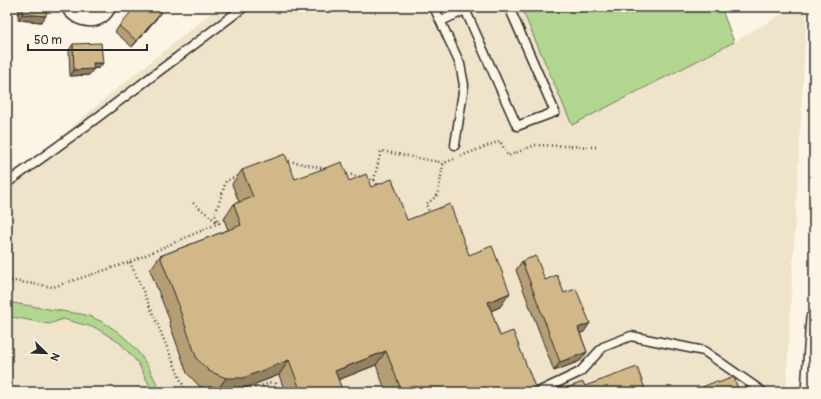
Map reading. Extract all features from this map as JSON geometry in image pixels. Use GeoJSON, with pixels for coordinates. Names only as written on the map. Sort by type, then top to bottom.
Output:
{"type":"FeatureCollection","features":[{"type":"Feature","properties":{"kind":"street"},"geometry":{"type":"LineString","coordinates":[[69,7],[75,14],[82,18],[89,19],[96,18],[103,14],[108,7]]}},
{"type":"Feature","properties":{"kind":"street"},"geometry":{"type":"LineString","coordinates":[[809,392],[814,318]]}},
{"type":"Feature","properties":{"kind":"lane"},"geometry":{"type":"LineString","coordinates":[[7,183],[90,124],[244,7]]}},
{"type":"Feature","properties":{"kind":"lane"},"geometry":{"type":"LineString","coordinates":[[434,7],[460,64],[464,85],[454,145]]}},
{"type":"Feature","properties":{"kind":"lane"},"geometry":{"type":"LineString","coordinates":[[441,21],[464,8],[517,126],[555,112],[509,7]]}},
{"type":"Feature","properties":{"kind":"lane"},"geometry":{"type":"LineString","coordinates":[[542,390],[580,372],[603,347],[631,336],[704,351],[763,392]]}},
{"type":"Feature","properties":{"kind":"path"},"geometry":{"type":"LineString","coordinates":[[374,180],[381,151],[444,163],[500,141],[508,156],[535,145],[598,147]]}},
{"type":"Feature","properties":{"kind":"path"},"geometry":{"type":"LineString","coordinates":[[281,159],[331,170]]}},
{"type":"Feature","properties":{"kind":"path"},"geometry":{"type":"LineString","coordinates":[[430,214],[426,204],[438,194],[444,163]]}},
{"type":"Feature","properties":{"kind":"path"},"geometry":{"type":"LineString","coordinates":[[219,223],[215,215],[226,181],[246,172]]}},
{"type":"Feature","properties":{"kind":"path"},"geometry":{"type":"LineString","coordinates":[[338,172],[374,180],[378,186]]}},
{"type":"Feature","properties":{"kind":"path"},"geometry":{"type":"LineString","coordinates":[[193,203],[219,223]]}},
{"type":"Feature","properties":{"kind":"path"},"geometry":{"type":"LineString","coordinates":[[7,280],[53,287],[130,262],[219,223]]}},
{"type":"Feature","properties":{"kind":"path"},"geometry":{"type":"LineString","coordinates":[[130,262],[185,391],[192,392]]}},
{"type":"Feature","properties":{"kind":"path"},"geometry":{"type":"LineString","coordinates":[[243,392],[275,381],[280,392]]}},
{"type":"Feature","properties":{"kind":"shaded area"},"geometry":{"type":"Polygon","coordinates":[[[219,7],[521,7],[572,125],[734,42],[794,7],[807,7],[786,392],[7,392],[7,184],[110,94],[219,7]]]}},
{"type":"Feature","properties":{"kind":"green space"},"geometry":{"type":"Polygon","coordinates":[[[521,7],[721,7],[734,42],[572,125],[521,7]]]}},
{"type":"Feature","properties":{"kind":"green space"},"geometry":{"type":"Polygon","coordinates":[[[7,302],[82,314],[102,322],[124,337],[133,346],[148,367],[160,392],[153,392],[138,363],[120,343],[96,328],[63,319],[49,324],[7,316],[7,302]]]}},
{"type":"Feature","properties":{"kind":"building"},"geometry":{"type":"Polygon","coordinates":[[[23,7],[47,7],[46,16],[22,14],[23,7]]]}},
{"type":"Feature","properties":{"kind":"building"},"geometry":{"type":"Polygon","coordinates":[[[135,7],[155,7],[161,12],[137,41],[119,26],[135,7]]]}},
{"type":"Feature","properties":{"kind":"building"},"geometry":{"type":"Polygon","coordinates":[[[101,43],[103,63],[93,63],[94,69],[74,70],[73,44],[101,43]]]}},
{"type":"Feature","properties":{"kind":"building"},"geometry":{"type":"Polygon","coordinates":[[[285,154],[295,179],[342,162],[349,181],[366,174],[371,187],[392,179],[407,220],[450,204],[469,255],[492,246],[510,293],[488,302],[500,336],[513,331],[537,392],[402,392],[386,351],[335,371],[343,392],[301,392],[289,360],[243,378],[226,378],[209,371],[197,359],[180,308],[160,256],[241,225],[234,204],[253,197],[242,170],[285,154]]]}},
{"type":"Feature","properties":{"kind":"building"},"geometry":{"type":"Polygon","coordinates":[[[536,256],[545,280],[557,275],[564,293],[576,289],[590,323],[578,328],[587,352],[560,362],[522,261],[536,256]]]}},
{"type":"Feature","properties":{"kind":"building"},"geometry":{"type":"Polygon","coordinates":[[[637,367],[646,392],[555,392],[583,382],[585,386],[637,367]]]}},
{"type":"Feature","properties":{"kind":"building"},"geometry":{"type":"Polygon","coordinates":[[[734,377],[739,392],[690,392],[717,381],[718,383],[734,377]]]}}]}
